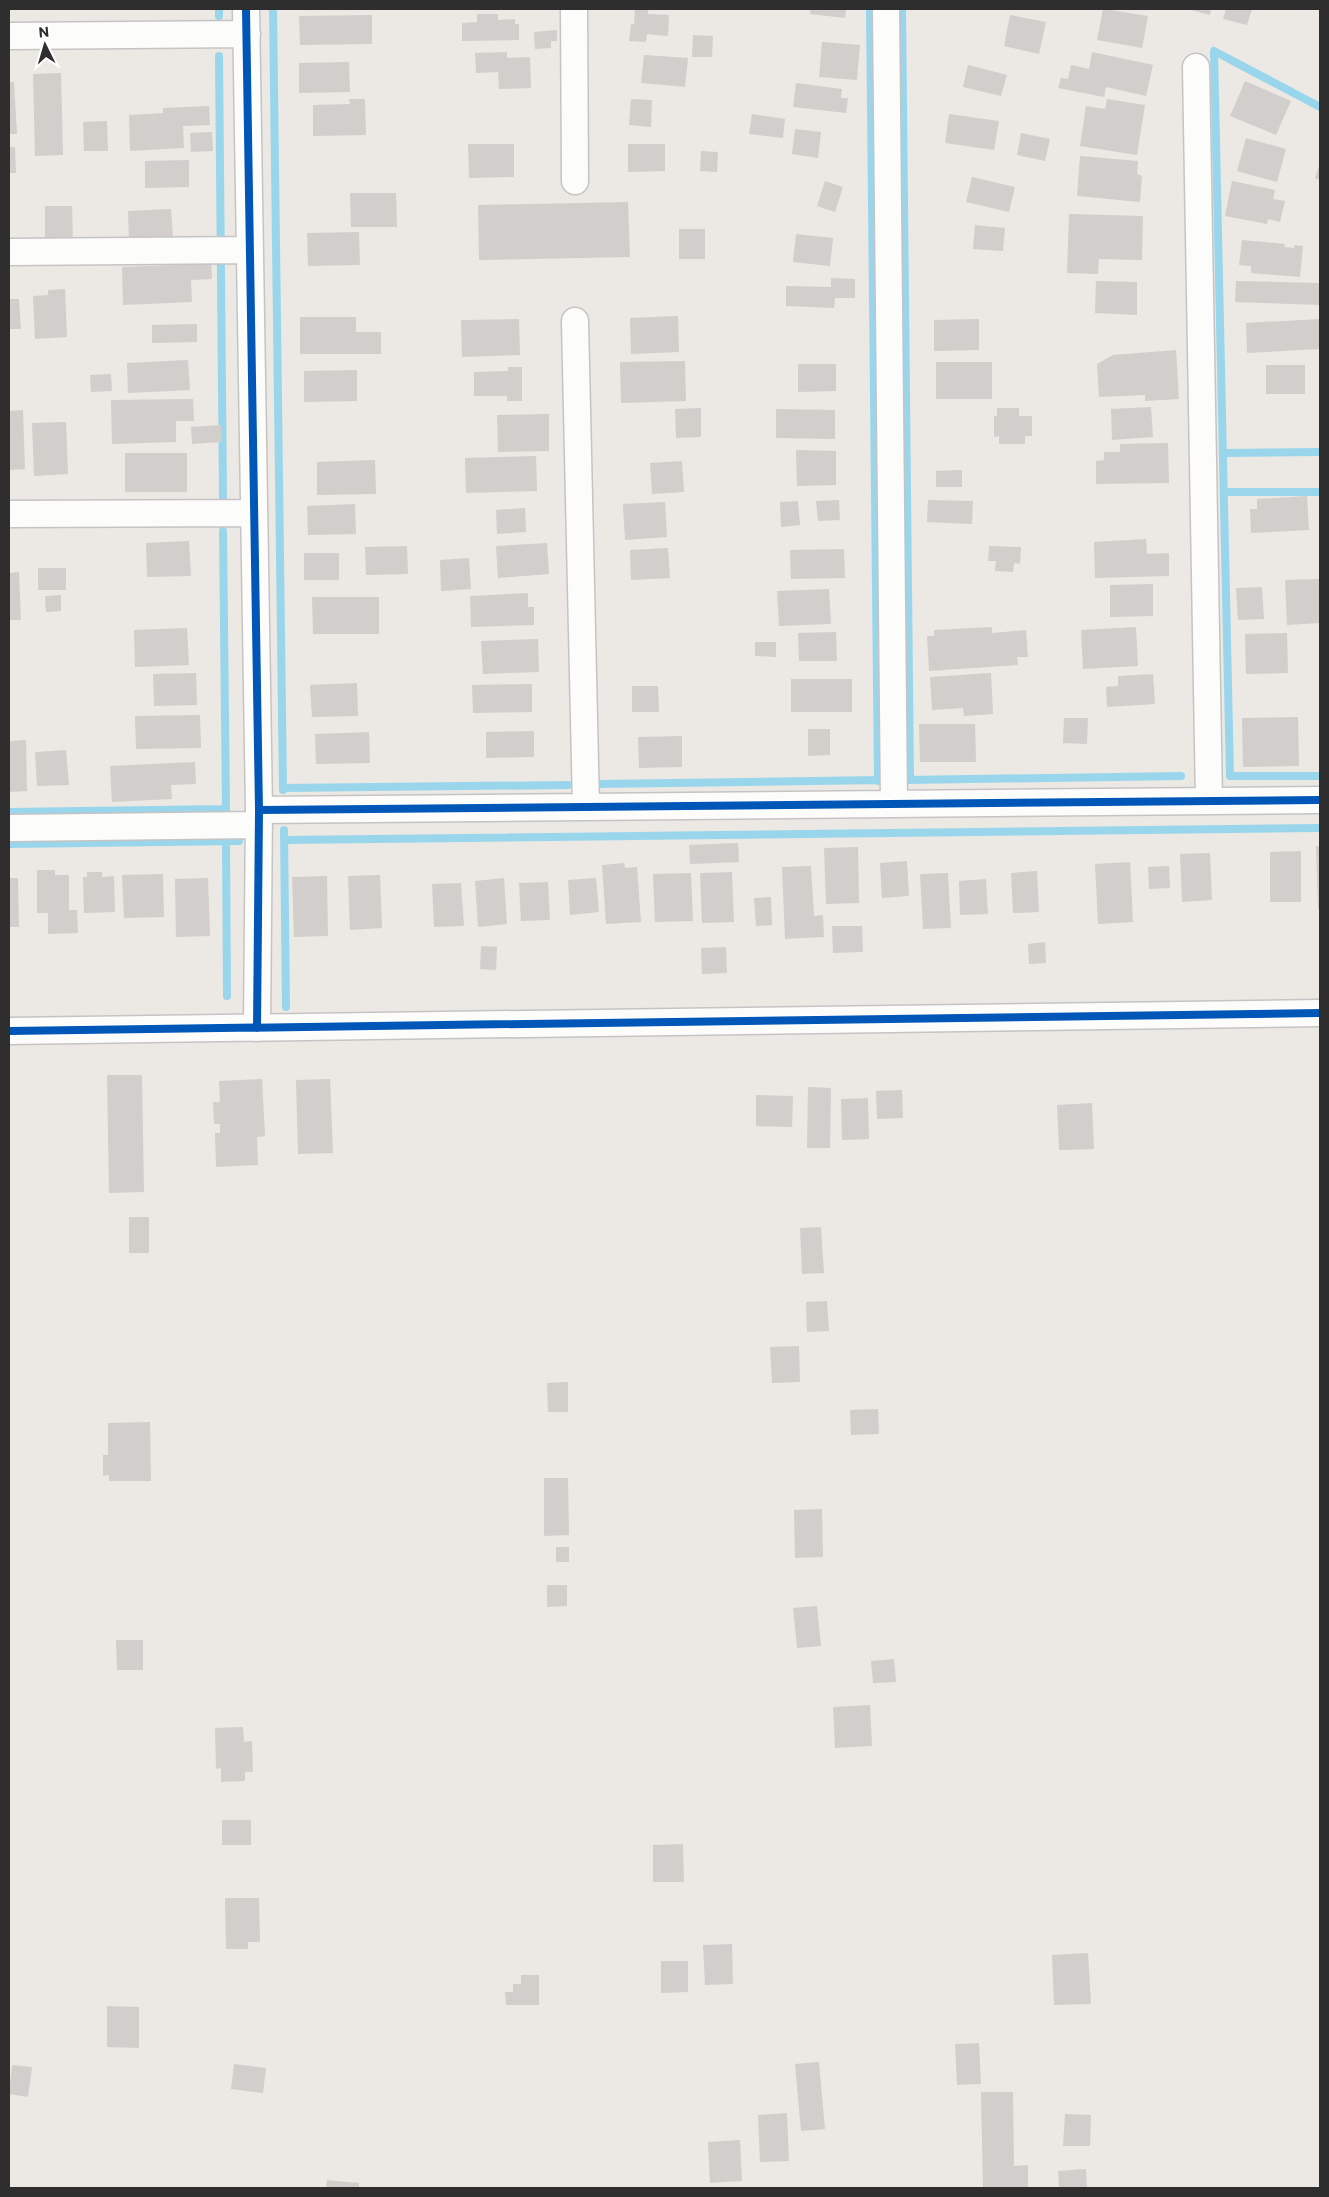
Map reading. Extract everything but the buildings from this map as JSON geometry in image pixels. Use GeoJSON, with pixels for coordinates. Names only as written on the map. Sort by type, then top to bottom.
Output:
{"type":"FeatureCollection","features":[{"type":"Feature","properties":{"kind":"street"},"geometry":{"type":"LineString","coordinates":[[574,9],[575,181]]}},
{"type":"Feature","properties":{"kind":"street"},"geometry":{"type":"LineString","coordinates":[[886,9],[894,804]]}},
{"type":"Feature","properties":{"kind":"street"},"geometry":{"type":"LineString","coordinates":[[9,36],[246,21],[259,818],[258,1028]]}},
{"type":"Feature","properties":{"kind":"street"},"geometry":{"type":"LineString","coordinates":[[1196,67],[1210,801]]}},
{"type":"Feature","properties":{"kind":"street"},"geometry":{"type":"LineString","coordinates":[[9,252],[250,250]]}},
{"type":"Feature","properties":{"kind":"street"},"geometry":{"type":"LineString","coordinates":[[575,322],[586,807]]}},
{"type":"Feature","properties":{"kind":"street"},"geometry":{"type":"LineString","coordinates":[[9,514],[254,513]]}},
{"type":"Feature","properties":{"kind":"street"},"geometry":{"type":"LineString","coordinates":[[9,828],[586,807],[1320,800]]}},
{"type":"Feature","properties":{"kind":"street"},"geometry":{"type":"LineString","coordinates":[[9,1031],[1320,1013]]}},
{"type":"Feature","properties":{"kind":"waterway"},"geometry":{"type":"LineString","coordinates":[[219,9],[219,16]]}},
{"type":"Feature","properties":{"kind":"waterway"},"geometry":{"type":"LineString","coordinates":[[273,9],[283,790]]}},
{"type":"Feature","properties":{"kind":"waterway"},"geometry":{"type":"LineString","coordinates":[[870,9],[878,781]]}},
{"type":"Feature","properties":{"kind":"waterway"},"geometry":{"type":"LineString","coordinates":[[902,9],[910,780]]}},
{"type":"Feature","properties":{"kind":"waterway"},"geometry":{"type":"LineString","coordinates":[[1320,107],[1214,51],[1230,776],[1320,776]]}},
{"type":"Feature","properties":{"kind":"waterway"},"geometry":{"type":"LineString","coordinates":[[219,56],[223,497]]}},
{"type":"Feature","properties":{"kind":"waterway"},"geometry":{"type":"LineString","coordinates":[[1223,453],[1320,452]]}},
{"type":"Feature","properties":{"kind":"waterway"},"geometry":{"type":"LineString","coordinates":[[1224,492],[1320,492]]}},
{"type":"Feature","properties":{"kind":"waterway"},"geometry":{"type":"LineString","coordinates":[[223,531],[226,810]]}},
{"type":"Feature","properties":{"kind":"waterway"},"geometry":{"type":"LineString","coordinates":[[906,780],[1181,776]]}},
{"type":"Feature","properties":{"kind":"waterway"},"geometry":{"type":"LineString","coordinates":[[597,784],[880,780]]}},
{"type":"Feature","properties":{"kind":"waterway"},"geometry":{"type":"LineString","coordinates":[[283,788],[568,785]]}},
{"type":"Feature","properties":{"kind":"waterway"},"geometry":{"type":"LineString","coordinates":[[9,812],[226,809]]}},
{"type":"Feature","properties":{"kind":"waterway"},"geometry":{"type":"LineString","coordinates":[[284,840],[1320,828]]}},
{"type":"Feature","properties":{"kind":"waterway"},"geometry":{"type":"LineString","coordinates":[[284,830],[286,1007]]}},
{"type":"Feature","properties":{"kind":"waterway"},"geometry":{"type":"LineString","coordinates":[[9,844],[239,841]]}},
{"type":"Feature","properties":{"kind":"waterway"},"geometry":{"type":"LineString","coordinates":[[226,842],[227,996]]}},
{"type":"Feature","properties":{"kind":"cycle path"},"geometry":{"type":"LineString","coordinates":[[246,9],[259,810],[257,1028]]}},
{"type":"Feature","properties":{"kind":"cycle path"},"geometry":{"type":"LineString","coordinates":[[259,810],[1320,800]]}},
{"type":"Feature","properties":{"kind":"cycle path"},"geometry":{"type":"LineString","coordinates":[[9,1031],[1320,1013]]}}]}
